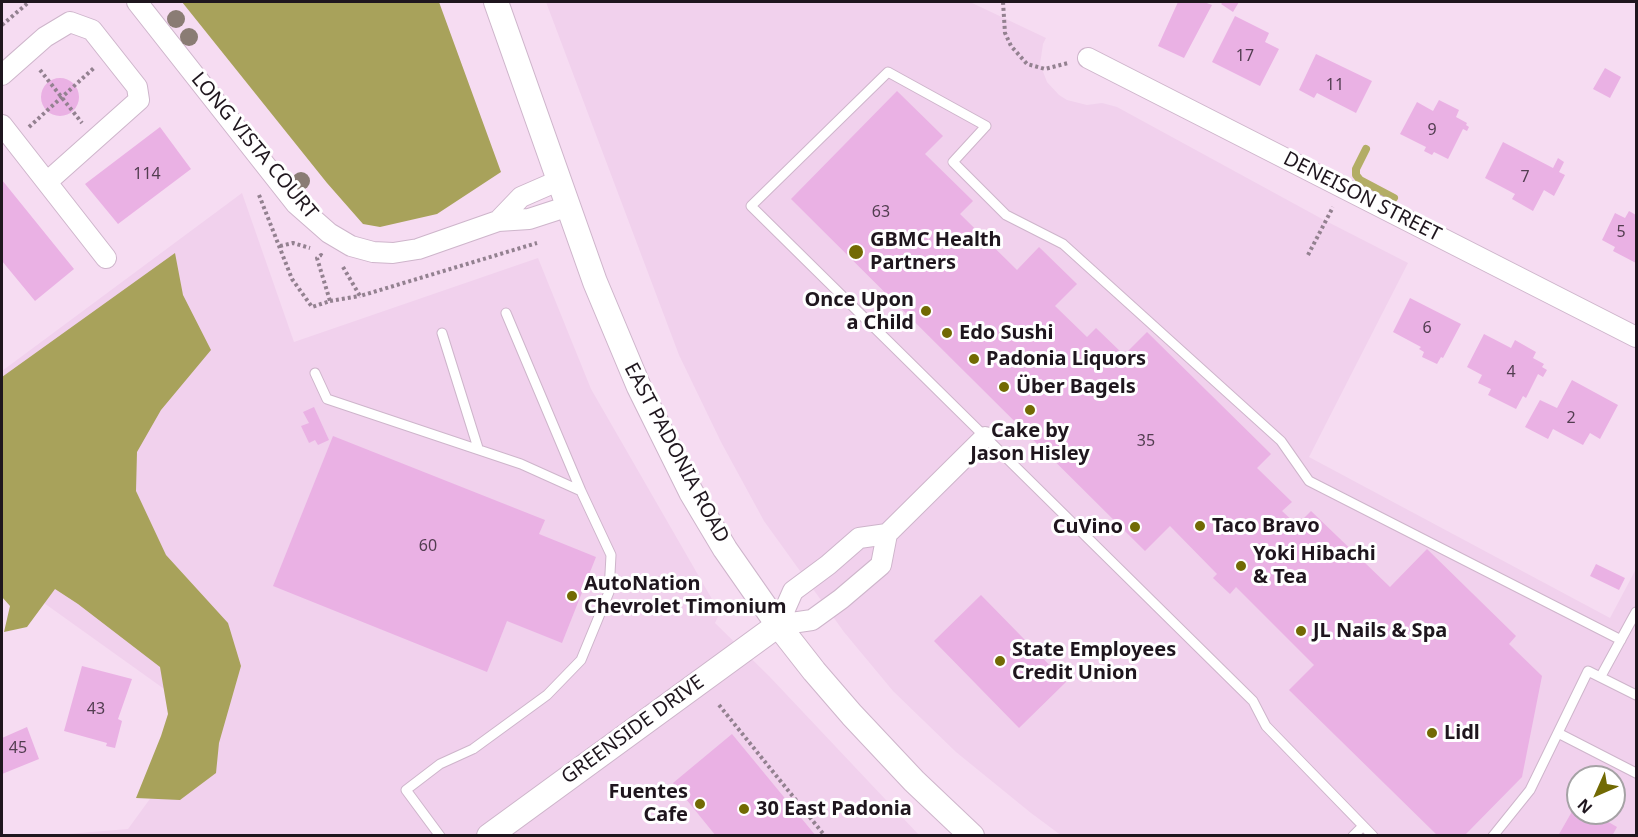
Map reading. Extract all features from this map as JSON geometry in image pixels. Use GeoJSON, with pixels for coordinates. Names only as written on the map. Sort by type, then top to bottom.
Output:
{"type":"FeatureCollection","features":[{"type":"Feature","properties":{"kind":"street","name":"LONG VISTA COURT"},"geometry":{"type":"LineString","coordinates":[[137,2],[296,204],[329,233],[351,246],[373,252],[393,253],[418,249],[498,221]]}},
{"type":"Feature","properties":{"kind":"street","name":"EAST PADONIA ROAD"},"geometry":{"type":"LineString","coordinates":[[496,2],[595,282],[660,432],[691,492],[725,549],[778,625],[852,716],[914,781],[972,836]]}},
{"type":"Feature","properties":{"kind":"street"},"geometry":{"type":"LineString","coordinates":[[2,75],[45,37],[70,22],[92,30],[137,87],[139,100],[47,182]]}},
{"type":"Feature","properties":{"kind":"street","name":"DENEISON STREET"},"geometry":{"type":"LineString","coordinates":[[1088,58],[1636,337]]}},
{"type":"Feature","properties":{"kind":"street"},"geometry":{"type":"LineString","coordinates":[[2,125],[106,258]]}},
{"type":"Feature","properties":{"kind":"street"},"geometry":{"type":"LineString","coordinates":[[498,221],[521,197],[560,180]]}},
{"type":"Feature","properties":{"kind":"street"},"geometry":{"type":"LineString","coordinates":[[498,221],[529,219],[569,206]]}},
{"type":"Feature","properties":{"kind":"street"},"geometry":{"type":"LineString","coordinates":[[778,625],[812,620],[881,565],[887,534],[985,437]]}},
{"type":"Feature","properties":{"kind":"street"},"geometry":{"type":"LineString","coordinates":[[778,625],[793,591],[859,538],[887,534]]}},
{"type":"Feature","properties":{"kind":"street","name":"GREENSIDE DRIVE"},"geometry":{"type":"LineString","coordinates":[[489,836],[778,625]]}},
{"type":"Feature","properties":{"kind":"lane"},"geometry":{"type":"LineString","coordinates":[[1373,836],[1266,726],[1253,701],[751,206],[888,72],[986,126],[953,162],[1006,215],[1064,244],[1281,441],[1309,482],[1621,640]]}},
{"type":"Feature","properties":{"kind":"lane"},"geometry":{"type":"LineString","coordinates":[[440,836],[406,790],[440,764],[473,749],[547,695],[581,660],[609,592],[611,555],[581,491],[506,313]]}},
{"type":"Feature","properties":{"kind":"lane"},"geometry":{"type":"LineString","coordinates":[[442,333],[477,448]]}},
{"type":"Feature","properties":{"kind":"lane"},"geometry":{"type":"LineString","coordinates":[[315,373],[327,399],[477,448],[521,464],[581,491]]}},
{"type":"Feature","properties":{"kind":"lane"},"geometry":{"type":"LineString","coordinates":[[1601,676],[1636,612]]}},
{"type":"Feature","properties":{"kind":"lane"},"geometry":{"type":"LineString","coordinates":[[1493,836],[1530,790],[1588,670],[1636,695]]}},
{"type":"Feature","properties":{"kind":"lane"},"geometry":{"type":"LineString","coordinates":[[1557,733],[1636,773]]}},
{"type":"Feature","properties":{"kind":"lane"},"geometry":{"type":"LineString","coordinates":[[1353,836],[1363,826]]}},
{"type":"Feature","properties":{"kind":"path"},"geometry":{"type":"LineString","coordinates":[[2,25],[29,2]]}},
{"type":"Feature","properties":{"kind":"path"},"geometry":{"type":"LineString","coordinates":[[1003,2],[1005,33],[1011,46],[1027,64],[1045,69],[1088,58]]}},
{"type":"Feature","properties":{"kind":"path"},"geometry":{"type":"LineString","coordinates":[[26,129],[99,64]]}},
{"type":"Feature","properties":{"kind":"path"},"geometry":{"type":"LineString","coordinates":[[37,66],[86,128]]}},
{"type":"Feature","properties":{"kind":"path"},"geometry":{"type":"LineString","coordinates":[[1308,255],[1343,188]]}},
{"type":"Feature","properties":{"kind":"path"},"geometry":{"type":"LineString","coordinates":[[280,247],[293,243],[301,244],[321,255]]}},
{"type":"Feature","properties":{"kind":"path"},"geometry":{"type":"LineString","coordinates":[[330,301],[360,296]]}},
{"type":"Feature","properties":{"kind":"path"},"geometry":{"type":"LineString","coordinates":[[719,705],[825,836]]}},
{"type":"Feature","properties":{"kind":"shaded area"},"geometry":{"type":"Polygon","coordinates":[[[182,2],[439,2],[501,172],[437,214],[380,227],[363,224],[327,183],[182,2]]]}},
{"type":"Feature","properties":{"kind":"shaded area"},"geometry":{"type":"Polygon","coordinates":[[[546,2],[970,2],[1046,38],[1040,64],[1047,82],[1067,100],[1087,105],[1102,103],[1117,107],[1408,263],[1309,457],[1610,618],[1636,569],[1636,835],[1062,836],[956,752],[893,691],[844,632],[764,521],[721,442],[679,355],[546,2]]]}},
{"type":"Feature","properties":{"kind":"shaded area"},"geometry":{"type":"Polygon","coordinates":[[[242,193],[294,342],[538,258],[591,389],[720,613],[715,623],[769,676],[919,835],[56,835],[128,829],[176,763],[202,716],[2,573],[2,371],[242,193]]]}},
{"type":"Feature","properties":{"kind":"shaded area"},"geometry":{"type":"Polygon","coordinates":[[[175,253],[183,295],[211,350],[161,410],[137,452],[136,491],[166,555],[228,623],[241,666],[219,743],[216,773],[180,800],[136,798],[168,714],[160,667],[55,589],[27,627],[4,632],[10,606],[2,597],[2,377],[175,253]]]}},
{"type":"Feature","properties":{"kind":"building"},"geometry":{"type":"Polygon","coordinates":[[[1178,2],[1204,2],[1212,5],[1184,58],[1158,46],[1178,2]]]}},
{"type":"Feature","properties":{"kind":"building"},"geometry":{"type":"Polygon","coordinates":[[[1239,2],[1233,12],[1221,4],[1239,2]]]}},
{"type":"Feature","properties":{"kind":"building"},"geometry":{"type":"Polygon","coordinates":[[[1235,16],[1269,33],[1265,42],[1279,49],[1260,86],[1212,62],[1235,16]]]}},
{"type":"Feature","properties":{"kind":"building"},"geometry":{"type":"Polygon","coordinates":[[[1316,54],[1372,81],[1356,113],[1317,93],[1314,98],[1299,90],[1316,54]]]}},
{"type":"Feature","properties":{"kind":"building"},"geometry":{"type":"Polygon","coordinates":[[[1605,68],[1621,77],[1610,98],[1593,89],[1605,68]]]}},
{"type":"Feature","properties":{"kind":"building"},"geometry":{"type":"Polygon","coordinates":[[[60,78],[73,84],[79,97],[73,110],[60,116],[47,110],[41,97],[47,84],[60,78]]]}},
{"type":"Feature","properties":{"kind":"building"},"geometry":{"type":"Polygon","coordinates":[[[897,91],[943,136],[925,154],[973,201],[960,214],[1017,270],[1039,247],[1077,284],[1055,306],[1087,337],[1096,328],[1124,355],[1147,332],[1271,454],[1257,468],[1292,502],[1282,511],[1297,525],[1311,511],[1390,587],[1427,549],[1516,636],[1509,644],[1542,676],[1522,777],[1464,836],[1438,836],[1289,690],[1314,665],[1236,587],[1230,594],[1213,578],[1217,574],[1170,526],[1145,551],[791,199],[897,91]]]}},
{"type":"Feature","properties":{"kind":"building"},"geometry":{"type":"Polygon","coordinates":[[[1439,100],[1459,110],[1456,117],[1467,123],[1469,127],[1467,131],[1463,129],[1448,159],[1434,152],[1432,155],[1424,151],[1426,147],[1400,134],[1417,102],[1433,111],[1439,100]]]}},
{"type":"Feature","properties":{"kind":"building"},"geometry":{"type":"Polygon","coordinates":[[[160,127],[191,169],[118,224],[85,184],[160,127]]]}},
{"type":"Feature","properties":{"kind":"building"},"geometry":{"type":"Polygon","coordinates":[[[1503,142],[1553,168],[1558,158],[1564,162],[1559,172],[1565,175],[1554,196],[1544,190],[1533,211],[1512,199],[1515,194],[1485,178],[1503,142]]]}},
{"type":"Feature","properties":{"kind":"building"},"geometry":{"type":"Polygon","coordinates":[[[2,180],[74,269],[35,301],[2,261],[2,180]]]}},
{"type":"Feature","properties":{"kind":"building"},"geometry":{"type":"Polygon","coordinates":[[[1629,211],[1636,215],[1636,263],[1613,251],[1615,247],[1602,240],[1615,213],[1625,218],[1629,211]]]}},
{"type":"Feature","properties":{"kind":"building"},"geometry":{"type":"Polygon","coordinates":[[[1410,298],[1461,324],[1443,358],[1441,357],[1437,364],[1422,357],[1424,352],[1419,349],[1421,347],[1393,332],[1410,298]]]}},
{"type":"Feature","properties":{"kind":"building"},"geometry":{"type":"Polygon","coordinates":[[[1484,334],[1511,348],[1515,340],[1536,352],[1533,358],[1544,364],[1542,367],[1547,370],[1543,377],[1538,374],[1526,398],[1523,396],[1516,409],[1488,395],[1491,389],[1478,383],[1482,375],[1467,367],[1484,334]]]}},
{"type":"Feature","properties":{"kind":"building"},"geometry":{"type":"Polygon","coordinates":[[[1572,380],[1618,405],[1600,439],[1590,433],[1583,445],[1553,429],[1548,439],[1525,427],[1540,400],[1557,408],[1572,380]]]}},
{"type":"Feature","properties":{"kind":"building"},"geometry":{"type":"Polygon","coordinates":[[[314,407],[329,440],[318,445],[315,440],[309,443],[301,426],[309,423],[303,412],[314,407]]]}},
{"type":"Feature","properties":{"kind":"building"},"geometry":{"type":"Polygon","coordinates":[[[333,436],[545,520],[539,534],[596,557],[562,643],[507,621],[487,672],[273,586],[333,436]]]}},
{"type":"Feature","properties":{"kind":"building"},"geometry":{"type":"Polygon","coordinates":[[[1596,564],[1625,578],[1619,590],[1590,576],[1596,564]]]}},
{"type":"Feature","properties":{"kind":"building","name":"State Employees Credit Union"},"geometry":{"type":"Polygon","coordinates":[[[981,595],[1066,682],[1019,728],[934,641],[981,595]]]}},
{"type":"Feature","properties":{"kind":"building"},"geometry":{"type":"Polygon","coordinates":[[[82,666],[132,679],[118,719],[122,721],[115,748],[106,746],[107,743],[64,731],[82,666]]]}},
{"type":"Feature","properties":{"kind":"building"},"geometry":{"type":"Polygon","coordinates":[[[27,727],[39,759],[2,774],[2,738],[27,727]]]}},
{"type":"Feature","properties":{"kind":"building","name":"30 East Padonia"},"geometry":{"type":"Polygon","coordinates":[[[732,734],[816,836],[716,836],[673,783],[732,734]]]}},
{"type":"Feature","properties":{"kind":"building"},"geometry":{"type":"Polygon","coordinates":[[[1566,822],[1566,825],[1614,825],[1617,827],[1612,836],[1558,836],[1566,822]]]}},
{"type":"Feature","properties":{"kind":"waterway"},"geometry":{"type":"LineString","coordinates":[[1366,149],[1356,169],[1356,175],[1360,180],[1394,198]]}},
{"type":"Feature","properties":{"kind":"place","name":"GBMC Health Partners"},"geometry":{"type":"Point","coordinates":[856,252]}},
{"type":"Feature","properties":{"kind":"place","name":"Once Upon a Child"},"geometry":{"type":"Point","coordinates":[926,311]}},
{"type":"Feature","properties":{"kind":"place","name":"Edo Sushi"},"geometry":{"type":"Point","coordinates":[947,333]}},
{"type":"Feature","properties":{"kind":"place","name":"Padonia Liquors"},"geometry":{"type":"Point","coordinates":[974,359]}},
{"type":"Feature","properties":{"kind":"place","name":"Über Bagels"},"geometry":{"type":"Point","coordinates":[1004,387]}},
{"type":"Feature","properties":{"kind":"place","name":"Cake by Jason Hisley"},"geometry":{"type":"Point","coordinates":[1030,410]}},
{"type":"Feature","properties":{"kind":"place","name":"Taco Bravo"},"geometry":{"type":"Point","coordinates":[1200,526]}},
{"type":"Feature","properties":{"kind":"place","name":"CuVino"},"geometry":{"type":"Point","coordinates":[1135,527]}},
{"type":"Feature","properties":{"kind":"place","name":"Yoki Hibachi & Tea"},"geometry":{"type":"Point","coordinates":[1241,566]}},
{"type":"Feature","properties":{"kind":"place","name":"AutoNation Chevrolet Timonium"},"geometry":{"type":"Point","coordinates":[572,596]}},
{"type":"Feature","properties":{"kind":"place","name":"JL Nails & Spa"},"geometry":{"type":"Point","coordinates":[1301,631]}},
{"type":"Feature","properties":{"kind":"place","name":"State Employees Credit Union"},"geometry":{"type":"Point","coordinates":[1000,661]}},
{"type":"Feature","properties":{"kind":"place","name":"Lidl"},"geometry":{"type":"Point","coordinates":[1432,733]}},
{"type":"Feature","properties":{"kind":"place","name":"Fuentes Cafe"},"geometry":{"type":"Point","coordinates":[700,804]}},
{"type":"Feature","properties":{"kind":"place","name":"30 East Padonia"},"geometry":{"type":"Point","coordinates":[744,809]}}]}
